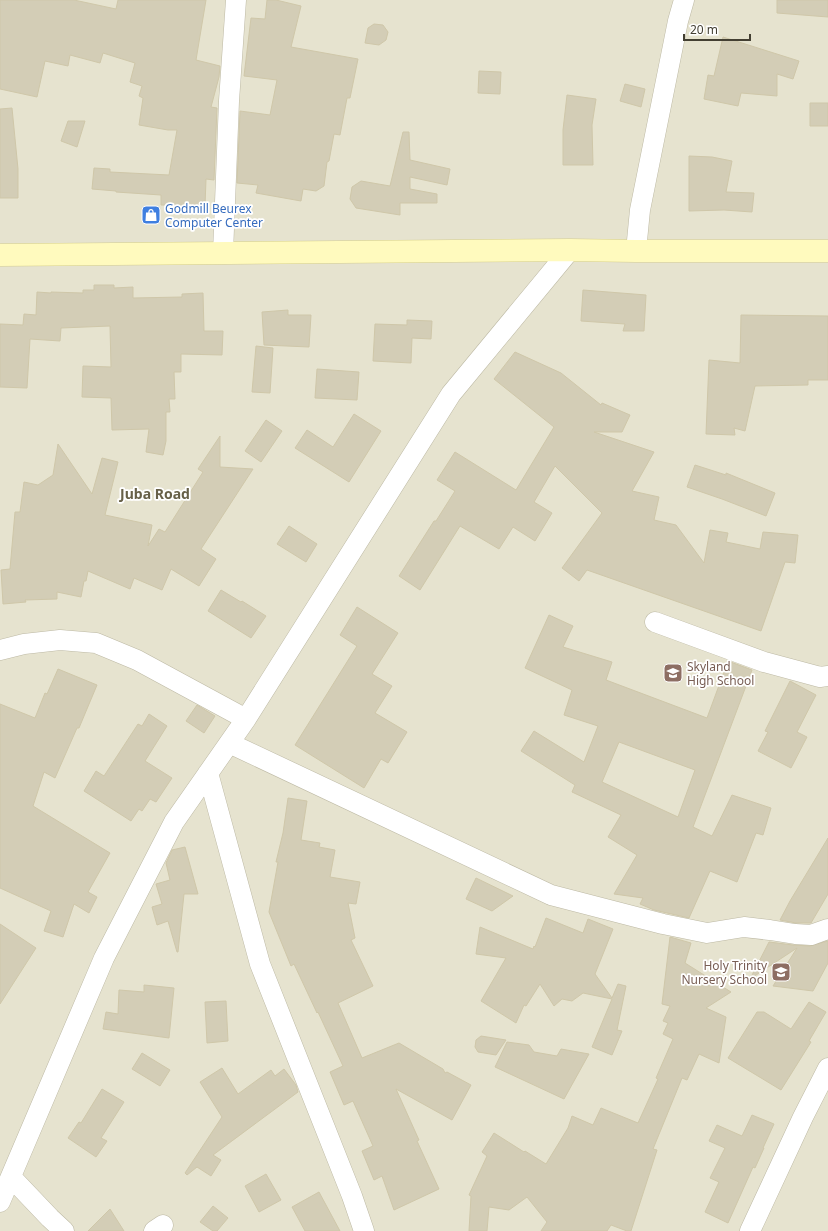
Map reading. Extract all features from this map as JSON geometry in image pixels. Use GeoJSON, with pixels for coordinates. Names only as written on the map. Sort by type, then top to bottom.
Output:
{"type":"FeatureCollection","features":[{"type":"Feature","properties":{"kind":"street"},"geometry":{"type":"LineString","coordinates":[[224,253],[229,101],[236,0]]}},
{"type":"Feature","properties":{"kind":"street"},"geometry":{"type":"LineString","coordinates":[[636,251],[640,210],[678,21],[684,0]]}},
{"type":"Feature","properties":{"kind":"street"},"geometry":{"type":"LineString","coordinates":[[0,1202],[104,958],[174,822],[246,719],[451,394],[570,250]]}},
{"type":"Feature","properties":{"kind":"street"},"geometry":{"type":"LineString","coordinates":[[0,255],[570,250],[828,251]]}},
{"type":"Feature","properties":{"kind":"street"},"geometry":{"type":"LineString","coordinates":[[655,622],[764,662],[820,677],[828,676]]}},
{"type":"Feature","properties":{"kind":"street"},"geometry":{"type":"LineString","coordinates":[[0,650],[24,644],[60,640],[96,643],[137,660],[246,719]]}},
{"type":"Feature","properties":{"kind":"street"},"geometry":{"type":"LineString","coordinates":[[229,743],[551,895],[664,924],[707,933],[744,927],[811,935],[828,929]]}},
{"type":"Feature","properties":{"kind":"street"},"geometry":{"type":"LineString","coordinates":[[208,773],[260,964],[352,1196],[364,1231]]}},
{"type":"Feature","properties":{"kind":"street"},"geometry":{"type":"LineString","coordinates":[[750,1231],[803,1117],[828,1068]]}},
{"type":"Feature","properties":{"kind":"street"},"geometry":{"type":"LineString","coordinates":[[11,1177],[64,1231]]}},
{"type":"Feature","properties":{"kind":"shaded area"},"geometry":{"type":"Polygon","coordinates":[[[0,0],[828,0],[828,1231],[0,1231],[0,0]]]}},
{"type":"Feature","properties":{"kind":"building"},"geometry":{"type":"Polygon","coordinates":[[[0,0],[74,0],[116,9],[118,0],[206,0],[196,60],[220,66],[219,77],[211,107],[217,108],[214,180],[206,179],[205,206],[161,205],[161,195],[92,189],[94,168],[110,169],[110,172],[169,175],[177,130],[139,125],[143,98],[139,96],[142,86],[130,82],[135,63],[103,53],[100,63],[70,55],[68,66],[45,61],[37,97],[0,89],[0,0]]]}},
{"type":"Feature","properties":{"kind":"building"},"geometry":{"type":"Polygon","coordinates":[[[267,0],[276,0],[301,6],[291,47],[358,59],[350,98],[347,98],[340,135],[334,134],[329,161],[327,162],[324,186],[316,191],[303,189],[301,201],[256,193],[258,185],[237,183],[240,111],[270,115],[277,80],[244,76],[251,18],[265,19],[267,0]]]}},
{"type":"Feature","properties":{"kind":"building"},"geometry":{"type":"Polygon","coordinates":[[[777,0],[828,0],[828,17],[777,13],[777,0]]]}},
{"type":"Feature","properties":{"kind":"building"},"geometry":{"type":"Polygon","coordinates":[[[374,24],[383,25],[388,32],[386,40],[379,45],[365,43],[368,28],[374,24]]]}},
{"type":"Feature","properties":{"kind":"building"},"geometry":{"type":"Polygon","coordinates":[[[723,37],[799,61],[793,79],[777,74],[777,96],[741,93],[738,106],[704,99],[708,75],[714,76],[723,37]]]}},
{"type":"Feature","properties":{"kind":"building"},"geometry":{"type":"Polygon","coordinates":[[[479,71],[501,72],[500,94],[478,93],[479,71]]]}},
{"type":"Feature","properties":{"kind":"building"},"geometry":{"type":"Polygon","coordinates":[[[625,84],[645,89],[641,107],[620,101],[625,84]]]}},
{"type":"Feature","properties":{"kind":"building"},"geometry":{"type":"Polygon","coordinates":[[[567,95],[596,99],[592,125],[593,165],[563,165],[563,130],[567,95]]]}},
{"type":"Feature","properties":{"kind":"building"},"geometry":{"type":"Polygon","coordinates":[[[810,103],[828,103],[828,126],[810,126],[810,103]]]}},
{"type":"Feature","properties":{"kind":"building"},"geometry":{"type":"Polygon","coordinates":[[[12,108],[18,169],[18,198],[0,198],[0,109],[12,108]]]}},
{"type":"Feature","properties":{"kind":"building"},"geometry":{"type":"Polygon","coordinates":[[[68,121],[85,121],[77,147],[61,141],[68,121]]]}},
{"type":"Feature","properties":{"kind":"building"},"geometry":{"type":"Polygon","coordinates":[[[403,132],[409,132],[410,160],[450,169],[447,185],[410,177],[410,189],[437,194],[437,203],[400,203],[400,215],[356,208],[350,199],[352,187],[361,181],[390,186],[403,132]]]}},
{"type":"Feature","properties":{"kind":"building"},"geometry":{"type":"Polygon","coordinates":[[[689,156],[712,157],[732,161],[726,192],[754,193],[752,212],[724,210],[689,211],[689,156]]]}},
{"type":"Feature","properties":{"kind":"building"},"geometry":{"type":"Polygon","coordinates":[[[94,285],[114,285],[114,288],[133,287],[133,298],[182,297],[182,294],[203,293],[204,331],[223,331],[222,355],[181,354],[181,372],[174,372],[175,399],[169,399],[170,412],[166,412],[166,441],[163,455],[146,452],[149,429],[112,430],[111,398],[82,397],[83,366],[111,367],[110,326],[61,328],[60,341],[30,339],[27,388],[0,387],[0,324],[23,325],[24,314],[36,315],[37,292],[83,293],[83,290],[94,290],[94,285]]]}},
{"type":"Feature","properties":{"kind":"building"},"geometry":{"type":"Polygon","coordinates":[[[583,290],[646,295],[644,331],[623,331],[625,324],[581,321],[583,290]]]}},
{"type":"Feature","properties":{"kind":"building"},"geometry":{"type":"Polygon","coordinates":[[[288,310],[288,315],[311,315],[309,347],[264,345],[262,312],[288,310]]]}},
{"type":"Feature","properties":{"kind":"building"},"geometry":{"type":"Polygon","coordinates":[[[741,315],[828,316],[828,380],[808,380],[808,385],[755,386],[745,431],[734,428],[735,435],[706,434],[709,360],[740,363],[741,315]]]}},
{"type":"Feature","properties":{"kind":"building"},"geometry":{"type":"Polygon","coordinates":[[[407,320],[432,321],[431,339],[412,338],[411,363],[373,361],[375,324],[407,325],[407,320]]]}},
{"type":"Feature","properties":{"kind":"building"},"geometry":{"type":"Polygon","coordinates":[[[256,346],[273,348],[270,393],[252,392],[256,346]]]}},
{"type":"Feature","properties":{"kind":"building"},"geometry":{"type":"Polygon","coordinates":[[[515,352],[561,373],[601,405],[602,403],[630,415],[622,432],[594,432],[654,452],[632,491],[659,497],[654,520],[676,525],[704,563],[710,530],[728,533],[726,542],[760,549],[763,532],[798,535],[795,563],[785,562],[761,631],[587,570],[579,581],[562,568],[602,513],[555,466],[534,502],[552,513],[535,541],[513,527],[499,549],[460,526],[420,590],[399,576],[455,491],[437,480],[455,452],[516,490],[554,427],[494,379],[515,352]]]}},
{"type":"Feature","properties":{"kind":"building"},"geometry":{"type":"Polygon","coordinates":[[[317,369],[359,372],[357,400],[315,398],[317,369]]]}},
{"type":"Feature","properties":{"kind":"building"},"geometry":{"type":"Polygon","coordinates":[[[354,414],[381,431],[349,482],[295,448],[307,430],[333,447],[354,414]]]}},
{"type":"Feature","properties":{"kind":"building"},"geometry":{"type":"Polygon","coordinates":[[[266,420],[282,431],[261,462],[245,451],[266,420]]]}},
{"type":"Feature","properties":{"kind":"building"},"geometry":{"type":"Polygon","coordinates":[[[220,436],[220,467],[253,469],[201,549],[216,559],[199,586],[171,569],[162,590],[134,578],[130,589],[88,571],[86,581],[84,581],[81,597],[57,592],[57,599],[25,600],[26,602],[3,604],[1,570],[10,569],[15,512],[20,512],[24,482],[38,485],[53,475],[58,444],[92,494],[102,458],[118,462],[105,515],[152,525],[148,546],[159,529],[165,532],[203,472],[198,469],[220,436]]]}},
{"type":"Feature","properties":{"kind":"building"},"geometry":{"type":"Polygon","coordinates":[[[695,465],[726,475],[726,473],[775,493],[766,516],[687,487],[695,465]]]}},
{"type":"Feature","properties":{"kind":"building"},"geometry":{"type":"Polygon","coordinates":[[[289,526],[317,544],[306,562],[277,544],[289,526]]]}},
{"type":"Feature","properties":{"kind":"building"},"geometry":{"type":"Polygon","coordinates":[[[221,590],[266,616],[251,638],[208,611],[221,590]]]}},
{"type":"Feature","properties":{"kind":"building"},"geometry":{"type":"Polygon","coordinates":[[[357,607],[398,633],[372,674],[392,686],[375,713],[407,732],[388,763],[381,759],[364,788],[295,745],[357,646],[340,635],[357,607]]]}},
{"type":"Feature","properties":{"kind":"building"},"geometry":{"type":"Polygon","coordinates":[[[549,615],[573,626],[563,647],[612,662],[606,680],[707,718],[728,661],[752,670],[693,827],[712,836],[732,795],[771,808],[763,835],[756,833],[737,882],[710,871],[689,918],[654,910],[640,904],[643,898],[614,894],[637,855],[608,837],[621,815],[572,792],[575,785],[521,751],[534,731],[584,762],[598,726],[564,715],[572,690],[525,668],[549,615]],[[619,742],[602,782],[678,817],[695,770],[619,742]]]}},
{"type":"Feature","properties":{"kind":"building"},"geometry":{"type":"Polygon","coordinates":[[[58,669],[97,685],[79,728],[77,728],[55,778],[44,772],[33,806],[110,853],[88,892],[97,897],[89,913],[74,904],[63,937],[44,931],[51,911],[0,888],[0,704],[35,718],[45,693],[47,694],[58,669]]]}},
{"type":"Feature","properties":{"kind":"building"},"geometry":{"type":"Polygon","coordinates":[[[790,681],[816,695],[797,732],[807,737],[791,768],[758,751],[768,732],[765,731],[790,681]]]}},
{"type":"Feature","properties":{"kind":"building"},"geometry":{"type":"Polygon","coordinates":[[[197,705],[215,716],[204,733],[186,721],[197,705]]]}},
{"type":"Feature","properties":{"kind":"building"},"geometry":{"type":"Polygon","coordinates":[[[149,714],[167,726],[145,761],[172,778],[156,802],[150,799],[142,811],[139,809],[131,821],[84,791],[96,771],[104,776],[138,724],[142,726],[149,714]]]}},
{"type":"Feature","properties":{"kind":"building"},"geometry":{"type":"Polygon","coordinates":[[[288,798],[307,801],[301,840],[320,843],[319,847],[335,850],[330,877],[360,882],[356,904],[348,903],[355,938],[351,940],[373,986],[338,1003],[362,1058],[399,1043],[443,1069],[445,1073],[447,1072],[471,1085],[452,1120],[396,1089],[419,1140],[417,1141],[439,1189],[394,1210],[382,1176],[374,1180],[362,1151],[373,1146],[353,1101],[344,1105],[330,1072],[343,1066],[294,964],[291,966],[269,912],[278,862],[276,862],[283,833],[288,798]]]}},
{"type":"Feature","properties":{"kind":"building"},"geometry":{"type":"Polygon","coordinates":[[[828,838],[828,894],[811,923],[796,923],[780,920],[790,901],[828,838]]]}},
{"type":"Feature","properties":{"kind":"building"},"geometry":{"type":"Polygon","coordinates":[[[185,847],[198,894],[184,894],[177,952],[168,921],[157,925],[152,907],[162,904],[156,884],[170,880],[166,863],[172,850],[185,847]]]}},
{"type":"Feature","properties":{"kind":"building"},"geometry":{"type":"Polygon","coordinates":[[[476,878],[513,896],[492,911],[466,899],[476,878]]]}},
{"type":"Feature","properties":{"kind":"building"},"geometry":{"type":"Polygon","coordinates":[[[546,918],[583,933],[588,919],[613,929],[595,974],[612,998],[618,984],[626,986],[617,1030],[622,1031],[612,1055],[592,1047],[612,999],[583,993],[572,1001],[562,999],[554,1006],[540,984],[526,1006],[524,1005],[516,1023],[481,1001],[506,958],[476,954],[480,927],[533,949],[546,918]]]}},
{"type":"Feature","properties":{"kind":"building"},"geometry":{"type":"Polygon","coordinates":[[[0,924],[36,948],[0,1004],[0,924]]]}},
{"type":"Feature","properties":{"kind":"building"},"geometry":{"type":"Polygon","coordinates":[[[670,937],[691,943],[685,963],[731,992],[706,1008],[726,1017],[719,1063],[699,1054],[687,1080],[682,1078],[653,1149],[657,1150],[631,1231],[611,1225],[607,1231],[541,1231],[547,1222],[527,1197],[509,1210],[489,1207],[487,1231],[469,1231],[471,1196],[469,1195],[487,1156],[482,1152],[494,1133],[546,1164],[568,1128],[572,1116],[593,1125],[601,1108],[638,1123],[658,1079],[656,1078],[673,1039],[663,1034],[668,1023],[663,1021],[670,1006],[662,1004],[670,937]]]}},
{"type":"Feature","properties":{"kind":"building"},"geometry":{"type":"Polygon","coordinates":[[[828,941],[828,963],[813,991],[773,986],[797,948],[750,979],[769,942],[810,946],[828,941]]]}},
{"type":"Feature","properties":{"kind":"building"},"geometry":{"type":"Polygon","coordinates":[[[144,985],[174,988],[169,1038],[103,1029],[106,1012],[118,1014],[119,990],[144,992],[144,985]]]}},
{"type":"Feature","properties":{"kind":"building"},"geometry":{"type":"Polygon","coordinates":[[[226,1001],[228,1041],[207,1043],[205,1002],[226,1001]]]}},
{"type":"Feature","properties":{"kind":"building"},"geometry":{"type":"Polygon","coordinates":[[[809,1002],[826,1012],[809,1041],[811,1042],[781,1090],[728,1058],[757,1012],[764,1012],[791,1029],[809,1002]]]}},
{"type":"Feature","properties":{"kind":"building"},"geometry":{"type":"Polygon","coordinates":[[[481,1036],[506,1040],[496,1055],[478,1052],[475,1047],[476,1040],[481,1036]]]}},
{"type":"Feature","properties":{"kind":"building"},"geometry":{"type":"Polygon","coordinates":[[[507,1042],[529,1045],[534,1052],[557,1056],[561,1049],[589,1054],[564,1099],[495,1067],[507,1042]]]}},
{"type":"Feature","properties":{"kind":"building"},"geometry":{"type":"Polygon","coordinates":[[[142,1053],[170,1070],[160,1086],[132,1069],[142,1053]]]}},
{"type":"Feature","properties":{"kind":"building"},"geometry":{"type":"Polygon","coordinates":[[[222,1068],[238,1094],[271,1070],[275,1076],[284,1069],[296,1085],[298,1092],[213,1155],[221,1160],[211,1176],[197,1167],[187,1175],[185,1173],[222,1117],[200,1082],[222,1068]]]}},
{"type":"Feature","properties":{"kind":"building"},"geometry":{"type":"Polygon","coordinates":[[[102,1089],[124,1102],[101,1138],[107,1141],[96,1157],[68,1138],[79,1122],[81,1123],[102,1089]]]}},
{"type":"Feature","properties":{"kind":"building"},"geometry":{"type":"Polygon","coordinates":[[[752,1115],[774,1124],[755,1168],[753,1167],[728,1223],[705,1212],[719,1182],[710,1178],[725,1148],[709,1141],[717,1125],[742,1136],[752,1115]]]}},
{"type":"Feature","properties":{"kind":"building"},"geometry":{"type":"Polygon","coordinates":[[[266,1174],[281,1200],[259,1212],[245,1186],[266,1174]]]}},
{"type":"Feature","properties":{"kind":"building"},"geometry":{"type":"Polygon","coordinates":[[[319,1192],[340,1231],[305,1231],[292,1207],[319,1192]]]}},
{"type":"Feature","properties":{"kind":"building"},"geometry":{"type":"Polygon","coordinates":[[[213,1206],[228,1218],[217,1231],[213,1231],[200,1222],[213,1206]]]}},
{"type":"Feature","properties":{"kind":"building"},"geometry":{"type":"Polygon","coordinates":[[[110,1209],[124,1231],[88,1231],[110,1209]]]}},
{"type":"Feature","properties":{"kind":"place","name":"Godmill Beurex Computer Center"},"geometry":{"type":"Point","coordinates":[151,215]}},
{"type":"Feature","properties":{"kind":"place","name":"Skyland High School"},"geometry":{"type":"Point","coordinates":[673,673]}},
{"type":"Feature","properties":{"kind":"place","name":"Holy Trinity Nursery School"},"geometry":{"type":"Point","coordinates":[781,972]}},
{"type":"Feature","properties":{"kind":"district","name":"Juba Road"},"geometry":{"type":"Point","coordinates":[155,493]}}]}
